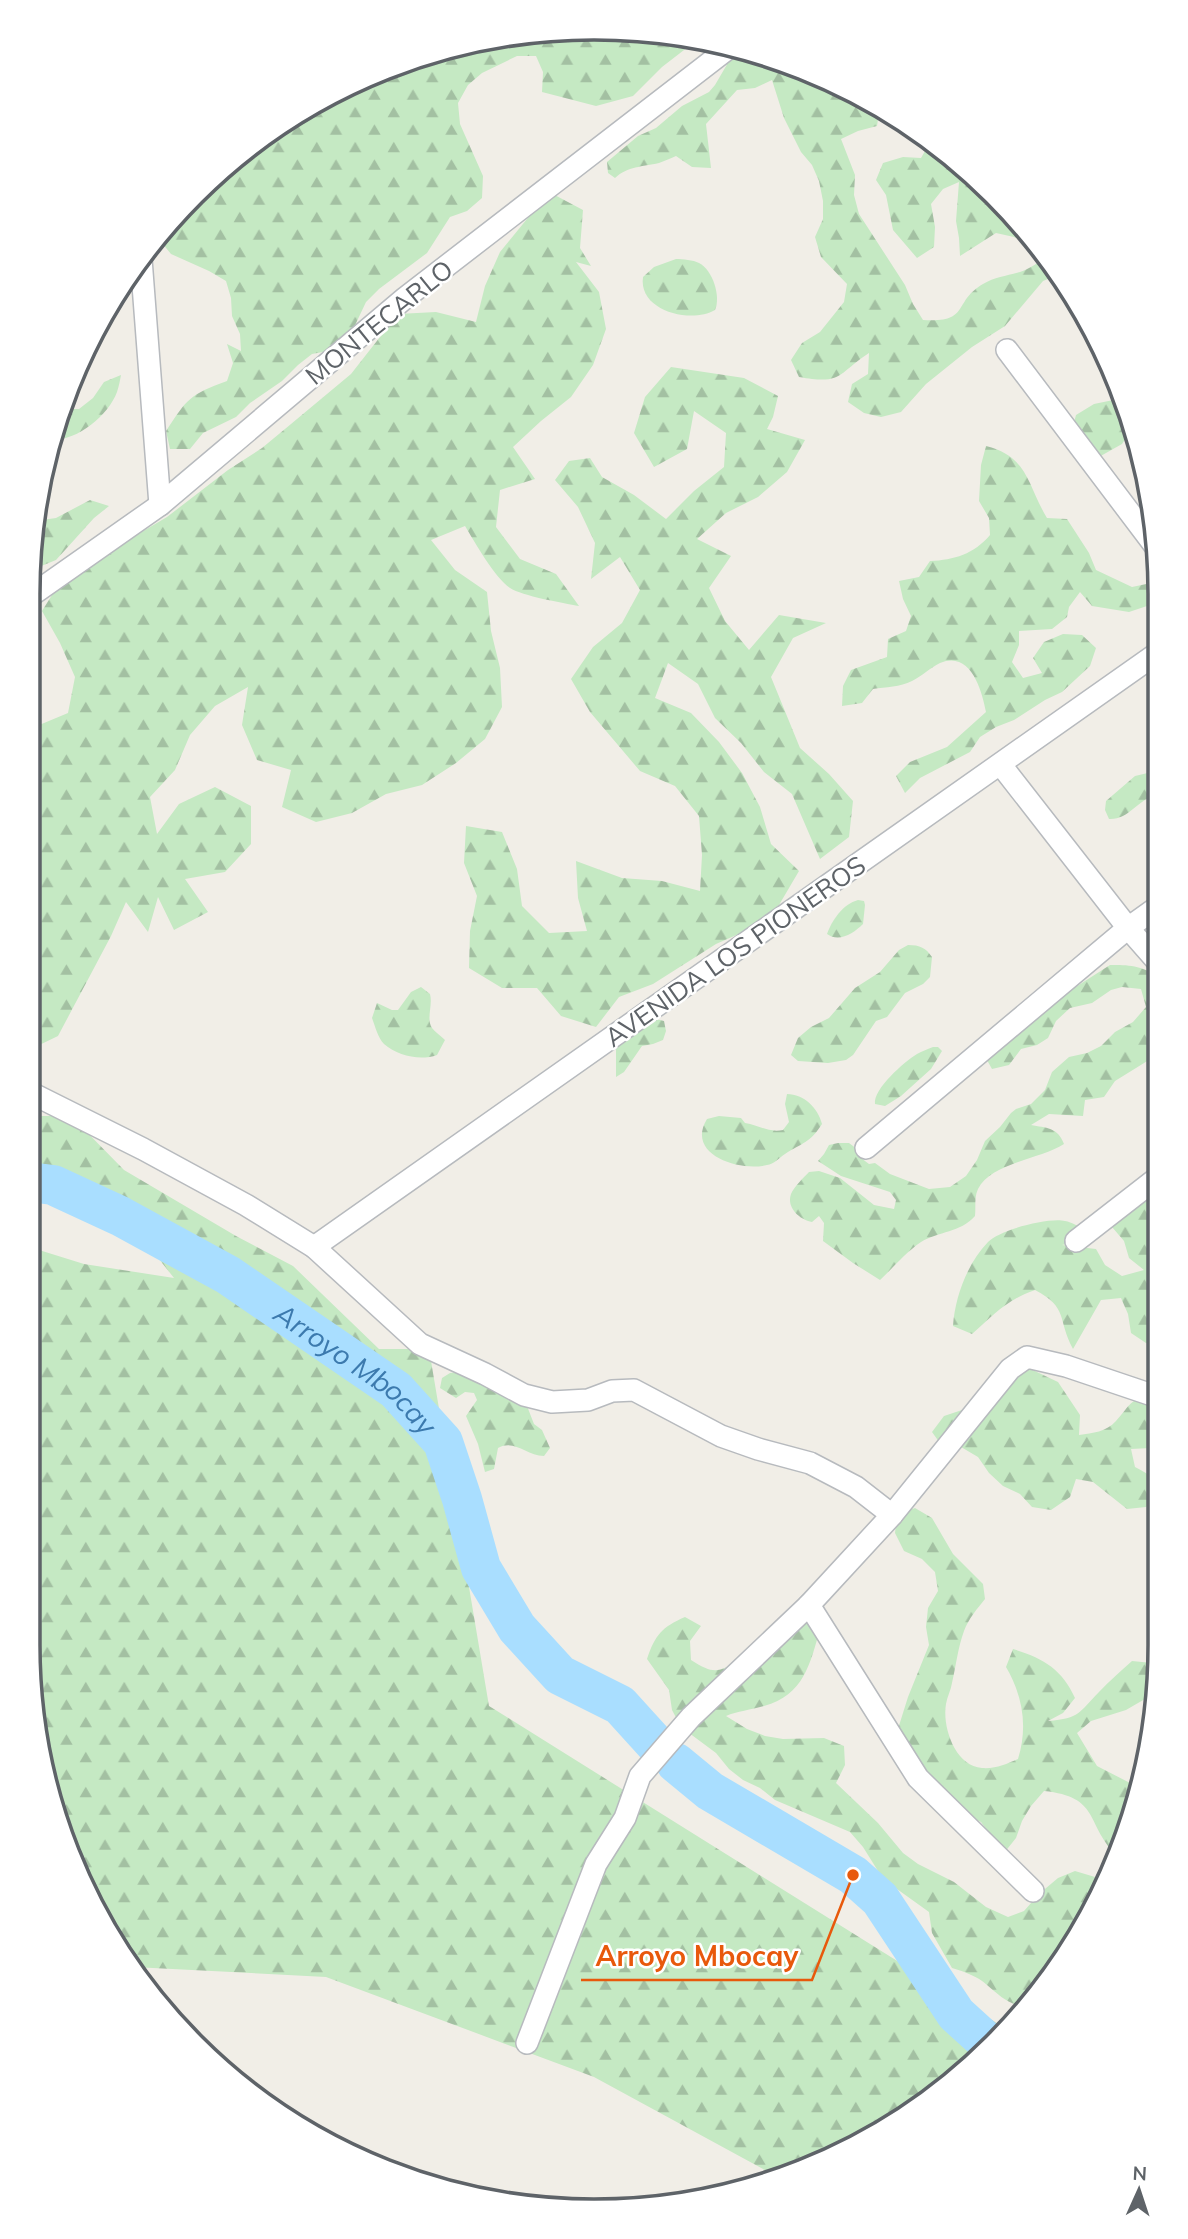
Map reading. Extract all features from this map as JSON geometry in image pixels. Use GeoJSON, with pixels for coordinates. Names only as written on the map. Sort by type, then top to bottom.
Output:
{"type":"FeatureCollection","features":[{"type":"Feature","properties":{"kind":"street","name":"MONTECARLO"},"geometry":{"type":"LineString","coordinates":[[40,589],[160,505],[405,298],[720,55]]}},
{"type":"Feature","properties":{"kind":"street"},"geometry":{"type":"LineString","coordinates":[[142,275],[160,505]]}},
{"type":"Feature","properties":{"kind":"street"},"geometry":{"type":"LineString","coordinates":[[1007,350],[1144,532]]}},
{"type":"Feature","properties":{"kind":"street","name":"AVENIDA LOS PIONEROS"},"geometry":{"type":"LineString","coordinates":[[314,1247],[1148,660]]}},
{"type":"Feature","properties":{"kind":"street"},"geometry":{"type":"LineString","coordinates":[[1001,765],[1148,951]]}},
{"type":"Feature","properties":{"kind":"street"},"geometry":{"type":"LineString","coordinates":[[866,1148],[1148,914]]}},
{"type":"Feature","properties":{"kind":"street"},"geometry":{"type":"LineString","coordinates":[[40,1098],[246,1205],[314,1247],[420,1344],[524,1395],[552,1402],[588,1400],[612,1391],[634,1391],[721,1436],[810,1463],[856,1488],[892,1515]]}},
{"type":"Feature","properties":{"kind":"street"},"geometry":{"type":"LineString","coordinates":[[1076,1241],[1148,1185]]}},
{"type":"Feature","properties":{"kind":"street"},"geometry":{"type":"LineString","coordinates":[[527,2043],[596,1864],[625,1818],[640,1776],[691,1717],[809,1605],[892,1515],[1010,1369],[1027,1357],[1066,1366],[1148,1394]]}},
{"type":"Feature","properties":{"kind":"street"},"geometry":{"type":"LineString","coordinates":[[809,1605],[918,1778],[1033,1891]]}},
{"type":"Feature","properties":{"kind":"green space"},"geometry":{"type":"Polygon","coordinates":[[[558,41],[630,41],[686,48],[662,67],[633,96],[596,106],[542,92],[543,72],[536,56],[517,56],[482,73],[468,85],[458,103],[460,124],[483,176],[482,198],[467,211],[450,217],[427,253],[366,302],[349,338],[333,350],[312,354],[236,417],[203,433],[190,449],[170,449],[166,431],[190,399],[227,381],[233,363],[227,344],[241,351],[240,334],[232,316],[226,281],[171,254],[164,246],[178,229],[202,202],[257,155],[317,114],[382,82],[451,59],[558,41]]]}},
{"type":"Feature","properties":{"kind":"green space"},"geometry":{"type":"Polygon","coordinates":[[[731,58],[806,82],[878,119],[877,126],[841,139],[855,175],[854,195],[859,214],[905,285],[923,320],[938,320],[955,315],[973,291],[983,284],[1037,263],[1049,279],[1043,281],[1005,326],[972,347],[926,384],[901,412],[881,417],[864,413],[848,402],[852,384],[868,374],[869,353],[838,376],[824,380],[799,377],[791,360],[802,343],[820,332],[844,302],[847,284],[821,257],[815,237],[823,219],[819,181],[784,118],[772,80],[755,88],[737,90],[706,124],[711,168],[692,167],[676,156],[659,163],[630,169],[615,178],[608,173],[607,162],[638,136],[656,128],[682,106],[709,92],[731,58]]]}},
{"type":"Feature","properties":{"kind":"green space"},"geometry":{"type":"Polygon","coordinates":[[[925,151],[959,178],[986,202],[1018,239],[996,233],[960,256],[956,221],[959,182],[943,189],[931,204],[935,227],[934,247],[917,258],[893,230],[886,195],[876,180],[883,163],[903,157],[921,158],[925,151]]]}},
{"type":"Feature","properties":{"kind":"green space"},"geometry":{"type":"Polygon","coordinates":[[[549,192],[583,210],[580,248],[591,266],[576,262],[599,292],[606,329],[593,365],[571,397],[513,447],[535,479],[500,490],[496,527],[520,559],[556,574],[579,606],[510,588],[492,568],[465,526],[431,540],[455,570],[487,592],[491,631],[500,668],[502,707],[485,739],[456,763],[422,785],[386,794],[352,813],[316,822],[282,807],[291,770],[257,760],[242,725],[248,687],[215,706],[190,735],[175,770],[150,797],[157,834],[179,804],[215,787],[251,806],[251,844],[225,872],[185,879],[208,912],[174,930],[158,897],[148,932],[126,902],[58,1036],[40,1045],[40,725],[68,713],[75,677],[42,611],[62,579],[167,517],[228,470],[262,448],[351,374],[398,314],[436,312],[476,322],[485,286],[500,252],[549,192]]]}},
{"type":"Feature","properties":{"kind":"green space"},"geometry":{"type":"Polygon","coordinates":[[[676,259],[697,262],[708,271],[716,291],[715,310],[693,316],[680,315],[657,306],[649,298],[644,289],[643,277],[654,267],[676,259]]]}},
{"type":"Feature","properties":{"kind":"green space"},"geometry":{"type":"Polygon","coordinates":[[[671,367],[744,378],[778,396],[767,429],[805,440],[787,472],[758,497],[726,513],[697,539],[731,556],[709,588],[725,621],[749,650],[779,615],[826,623],[793,638],[771,677],[800,748],[829,774],[853,801],[849,837],[820,859],[792,794],[764,772],[741,743],[715,718],[698,684],[668,663],[655,698],[691,713],[719,742],[742,773],[760,807],[771,844],[799,871],[779,905],[750,929],[716,944],[653,984],[619,997],[596,1027],[561,1016],[537,988],[502,988],[469,968],[470,931],[477,896],[464,863],[466,826],[502,832],[517,869],[522,906],[549,933],[587,931],[578,898],[576,861],[622,878],[662,881],[700,891],[702,855],[699,816],[675,786],[640,771],[590,712],[571,679],[593,647],[622,623],[640,590],[620,557],[591,579],[595,543],[578,507],[555,480],[569,461],[590,458],[602,477],[634,495],[666,519],[694,491],[724,467],[726,433],[694,411],[687,449],[654,467],[634,433],[645,397],[671,367]]]}},
{"type":"Feature","properties":{"kind":"green space"},"geometry":{"type":"Polygon","coordinates":[[[121,375],[117,392],[107,410],[81,432],[63,438],[72,409],[79,409],[93,398],[104,382],[121,375]]]}},
{"type":"Feature","properties":{"kind":"green space"},"geometry":{"type":"Polygon","coordinates":[[[1112,400],[1125,439],[1122,444],[1090,462],[1071,434],[1076,415],[1094,404],[1112,400]]]}},
{"type":"Feature","properties":{"kind":"green space"},"geometry":{"type":"Polygon","coordinates":[[[986,446],[1011,457],[1025,474],[1047,518],[1067,519],[1089,553],[1096,570],[1132,587],[1148,584],[1148,605],[1129,612],[1092,606],[1080,592],[1069,607],[1067,617],[1052,629],[1019,631],[1019,645],[1012,662],[1023,678],[1042,673],[1033,658],[1044,642],[1063,634],[1082,635],[1096,648],[1090,666],[1062,692],[980,737],[970,752],[920,778],[905,793],[896,776],[910,762],[947,747],[986,712],[973,675],[960,662],[940,663],[907,683],[873,689],[862,703],[842,706],[843,686],[851,670],[887,657],[888,639],[906,631],[911,616],[899,581],[919,577],[930,561],[955,557],[970,551],[990,535],[989,518],[979,501],[981,465],[986,446]]]}},
{"type":"Feature","properties":{"kind":"green space"},"geometry":{"type":"Polygon","coordinates":[[[90,500],[109,506],[94,518],[56,560],[41,566],[45,520],[56,518],[90,500]]]}},
{"type":"Feature","properties":{"kind":"green space"},"geometry":{"type":"Polygon","coordinates":[[[1148,773],[1148,798],[1128,813],[1109,819],[1105,810],[1106,801],[1135,776],[1148,773]]]}},
{"type":"Feature","properties":{"kind":"green space"},"geometry":{"type":"Polygon","coordinates":[[[858,900],[864,901],[865,905],[863,924],[841,937],[827,934],[839,913],[858,900]]]}},
{"type":"Feature","properties":{"kind":"green space"},"geometry":{"type":"Polygon","coordinates":[[[908,945],[922,948],[932,957],[930,977],[923,984],[905,993],[887,1017],[876,1021],[853,1055],[846,1060],[828,1063],[798,1061],[791,1055],[798,1038],[811,1027],[829,1018],[855,988],[880,972],[899,950],[908,945]]]}},
{"type":"Feature","properties":{"kind":"green space"},"geometry":{"type":"Polygon","coordinates":[[[1110,965],[1129,966],[1148,972],[1148,1061],[1115,1081],[1104,1097],[1085,1100],[1083,1116],[1049,1114],[1031,1125],[1055,1131],[1064,1144],[1005,1167],[984,1180],[977,1192],[975,1216],[969,1222],[921,1242],[880,1280],[823,1241],[824,1223],[819,1216],[812,1222],[795,1213],[790,1204],[792,1191],[809,1172],[819,1171],[840,1178],[874,1205],[894,1209],[896,1200],[890,1192],[841,1176],[818,1161],[829,1145],[838,1143],[849,1143],[857,1149],[861,1158],[869,1164],[875,1163],[890,1174],[929,1189],[950,1187],[966,1176],[985,1141],[1011,1113],[1031,1104],[1045,1090],[1052,1072],[1069,1057],[1101,1046],[1115,1032],[1133,1022],[1146,1007],[1141,989],[1122,987],[1111,990],[1092,1003],[1070,1008],[1056,1021],[1048,1038],[1037,1045],[1021,1049],[1009,1065],[992,1069],[983,1053],[1060,997],[1110,965]]]}},
{"type":"Feature","properties":{"kind":"green space"},"geometry":{"type":"Polygon","coordinates":[[[421,987],[430,994],[430,1024],[445,1040],[437,1055],[424,1058],[402,1054],[384,1044],[372,1018],[377,1003],[398,1010],[411,992],[421,987]]]}},
{"type":"Feature","properties":{"kind":"green space"},"geometry":{"type":"Polygon","coordinates":[[[652,1018],[664,1021],[666,1031],[663,1040],[642,1046],[624,1072],[616,1077],[616,1027],[652,1018]]]}},
{"type":"Feature","properties":{"kind":"green space"},"geometry":{"type":"Polygon","coordinates":[[[933,1047],[942,1051],[931,1069],[901,1096],[885,1106],[875,1104],[879,1091],[897,1069],[917,1054],[933,1047]]]}},
{"type":"Feature","properties":{"kind":"green space"},"geometry":{"type":"Polygon","coordinates":[[[787,1094],[799,1096],[809,1103],[822,1124],[810,1139],[774,1162],[756,1167],[730,1163],[709,1151],[703,1142],[702,1132],[707,1119],[719,1116],[741,1118],[745,1123],[768,1130],[783,1130],[789,1122],[785,1104],[787,1094]]]}},
{"type":"Feature","properties":{"kind":"green space"},"geometry":{"type":"Polygon","coordinates":[[[40,1116],[71,1116],[124,1170],[293,1266],[379,1349],[429,1349],[489,1706],[998,2024],[986,2037],[931,2084],[871,2125],[806,2157],[766,2171],[594,2077],[326,1977],[145,1968],[114,1922],[82,1857],[59,1788],[45,1717],[40,1645],[40,1250],[84,1264],[174,1278],[136,1230],[40,1188],[40,1116]]]}},
{"type":"Feature","properties":{"kind":"green space"},"geometry":{"type":"Polygon","coordinates":[[[1148,1184],[1148,1343],[1131,1333],[1128,1314],[1121,1298],[1101,1300],[1073,1349],[1058,1309],[1046,1296],[1035,1290],[1008,1303],[972,1334],[953,1326],[963,1281],[974,1260],[994,1237],[1025,1226],[1058,1220],[1070,1222],[1085,1230],[1081,1241],[1062,1245],[1096,1249],[1105,1265],[1122,1276],[1144,1270],[1129,1258],[1124,1241],[1112,1227],[1104,1210],[1148,1184]]]}},
{"type":"Feature","properties":{"kind":"green space"},"geometry":{"type":"Polygon","coordinates":[[[1020,1364],[1058,1382],[1080,1415],[1079,1435],[1108,1428],[1133,1402],[1148,1399],[1148,1448],[1131,1449],[1135,1467],[1148,1475],[1148,1505],[1127,1509],[1093,1482],[1076,1479],[1070,1497],[1051,1510],[1032,1507],[1020,1494],[1003,1486],[989,1473],[978,1457],[961,1447],[942,1446],[932,1432],[944,1416],[981,1407],[1020,1364]]]}},
{"type":"Feature","properties":{"kind":"green space"},"geometry":{"type":"Polygon","coordinates":[[[467,1371],[527,1406],[534,1424],[542,1430],[550,1448],[544,1456],[510,1445],[504,1446],[498,1448],[494,1469],[485,1472],[478,1444],[466,1416],[477,1400],[474,1393],[465,1392],[456,1398],[440,1388],[442,1378],[450,1373],[467,1371]]]}},
{"type":"Feature","properties":{"kind":"green space"},"geometry":{"type":"Polygon","coordinates":[[[915,1508],[932,1518],[953,1554],[983,1584],[985,1599],[964,1631],[945,1713],[952,1744],[964,1760],[973,1766],[1001,1766],[1018,1759],[1023,1735],[1022,1712],[1020,1700],[1006,1667],[1013,1649],[1034,1656],[1058,1672],[1075,1698],[1063,1713],[1048,1721],[1078,1713],[1132,1661],[1148,1663],[1145,1699],[1126,1710],[1091,1721],[1077,1733],[1097,1766],[1130,1783],[1110,1847],[1083,1805],[1062,1794],[1044,1791],[1031,1806],[1016,1838],[1004,1853],[981,1822],[964,1814],[936,1789],[897,1732],[929,1645],[926,1627],[928,1608],[938,1591],[935,1572],[922,1559],[904,1551],[895,1533],[897,1515],[915,1508]]]}},
{"type":"Feature","properties":{"kind":"green space"},"geometry":{"type":"Polygon","coordinates":[[[802,1611],[820,1629],[813,1654],[797,1686],[777,1701],[726,1716],[765,1736],[783,1739],[824,1738],[844,1746],[845,1765],[836,1783],[878,1823],[903,1853],[918,1864],[954,1882],[986,1907],[1008,1917],[1024,1911],[1058,1878],[1075,1871],[1095,1877],[1074,1922],[1015,2004],[975,1977],[952,1968],[932,1933],[929,1912],[883,1879],[850,1832],[775,1800],[760,1788],[743,1780],[729,1769],[716,1753],[681,1727],[672,1710],[669,1690],[647,1659],[660,1633],[670,1624],[685,1617],[701,1626],[690,1641],[691,1660],[712,1670],[771,1652],[784,1643],[802,1611]]]}},
{"type":"Feature","properties":{"kind":"waterway","name":"Arroyo Mbocay"},"geometry":{"type":"LineString","coordinates":[[40,1183],[53,1185],[120,1216],[228,1275],[396,1390],[443,1442],[481,1568],[517,1628],[560,1675],[620,1705],[659,1748]]}},
{"type":"Feature","properties":{"kind":"waterway","name":"Arroyo Mbocay"},"geometry":{"type":"LineString","coordinates":[[676,1763],[710,1791],[853,1875],[880,1899],[956,2014],[984,2039]]}},
{"type":"Feature","properties":{"kind":"place","name":"Arroyo Mbocay"},"geometry":{"type":"Point","coordinates":[853,1875]}}]}
